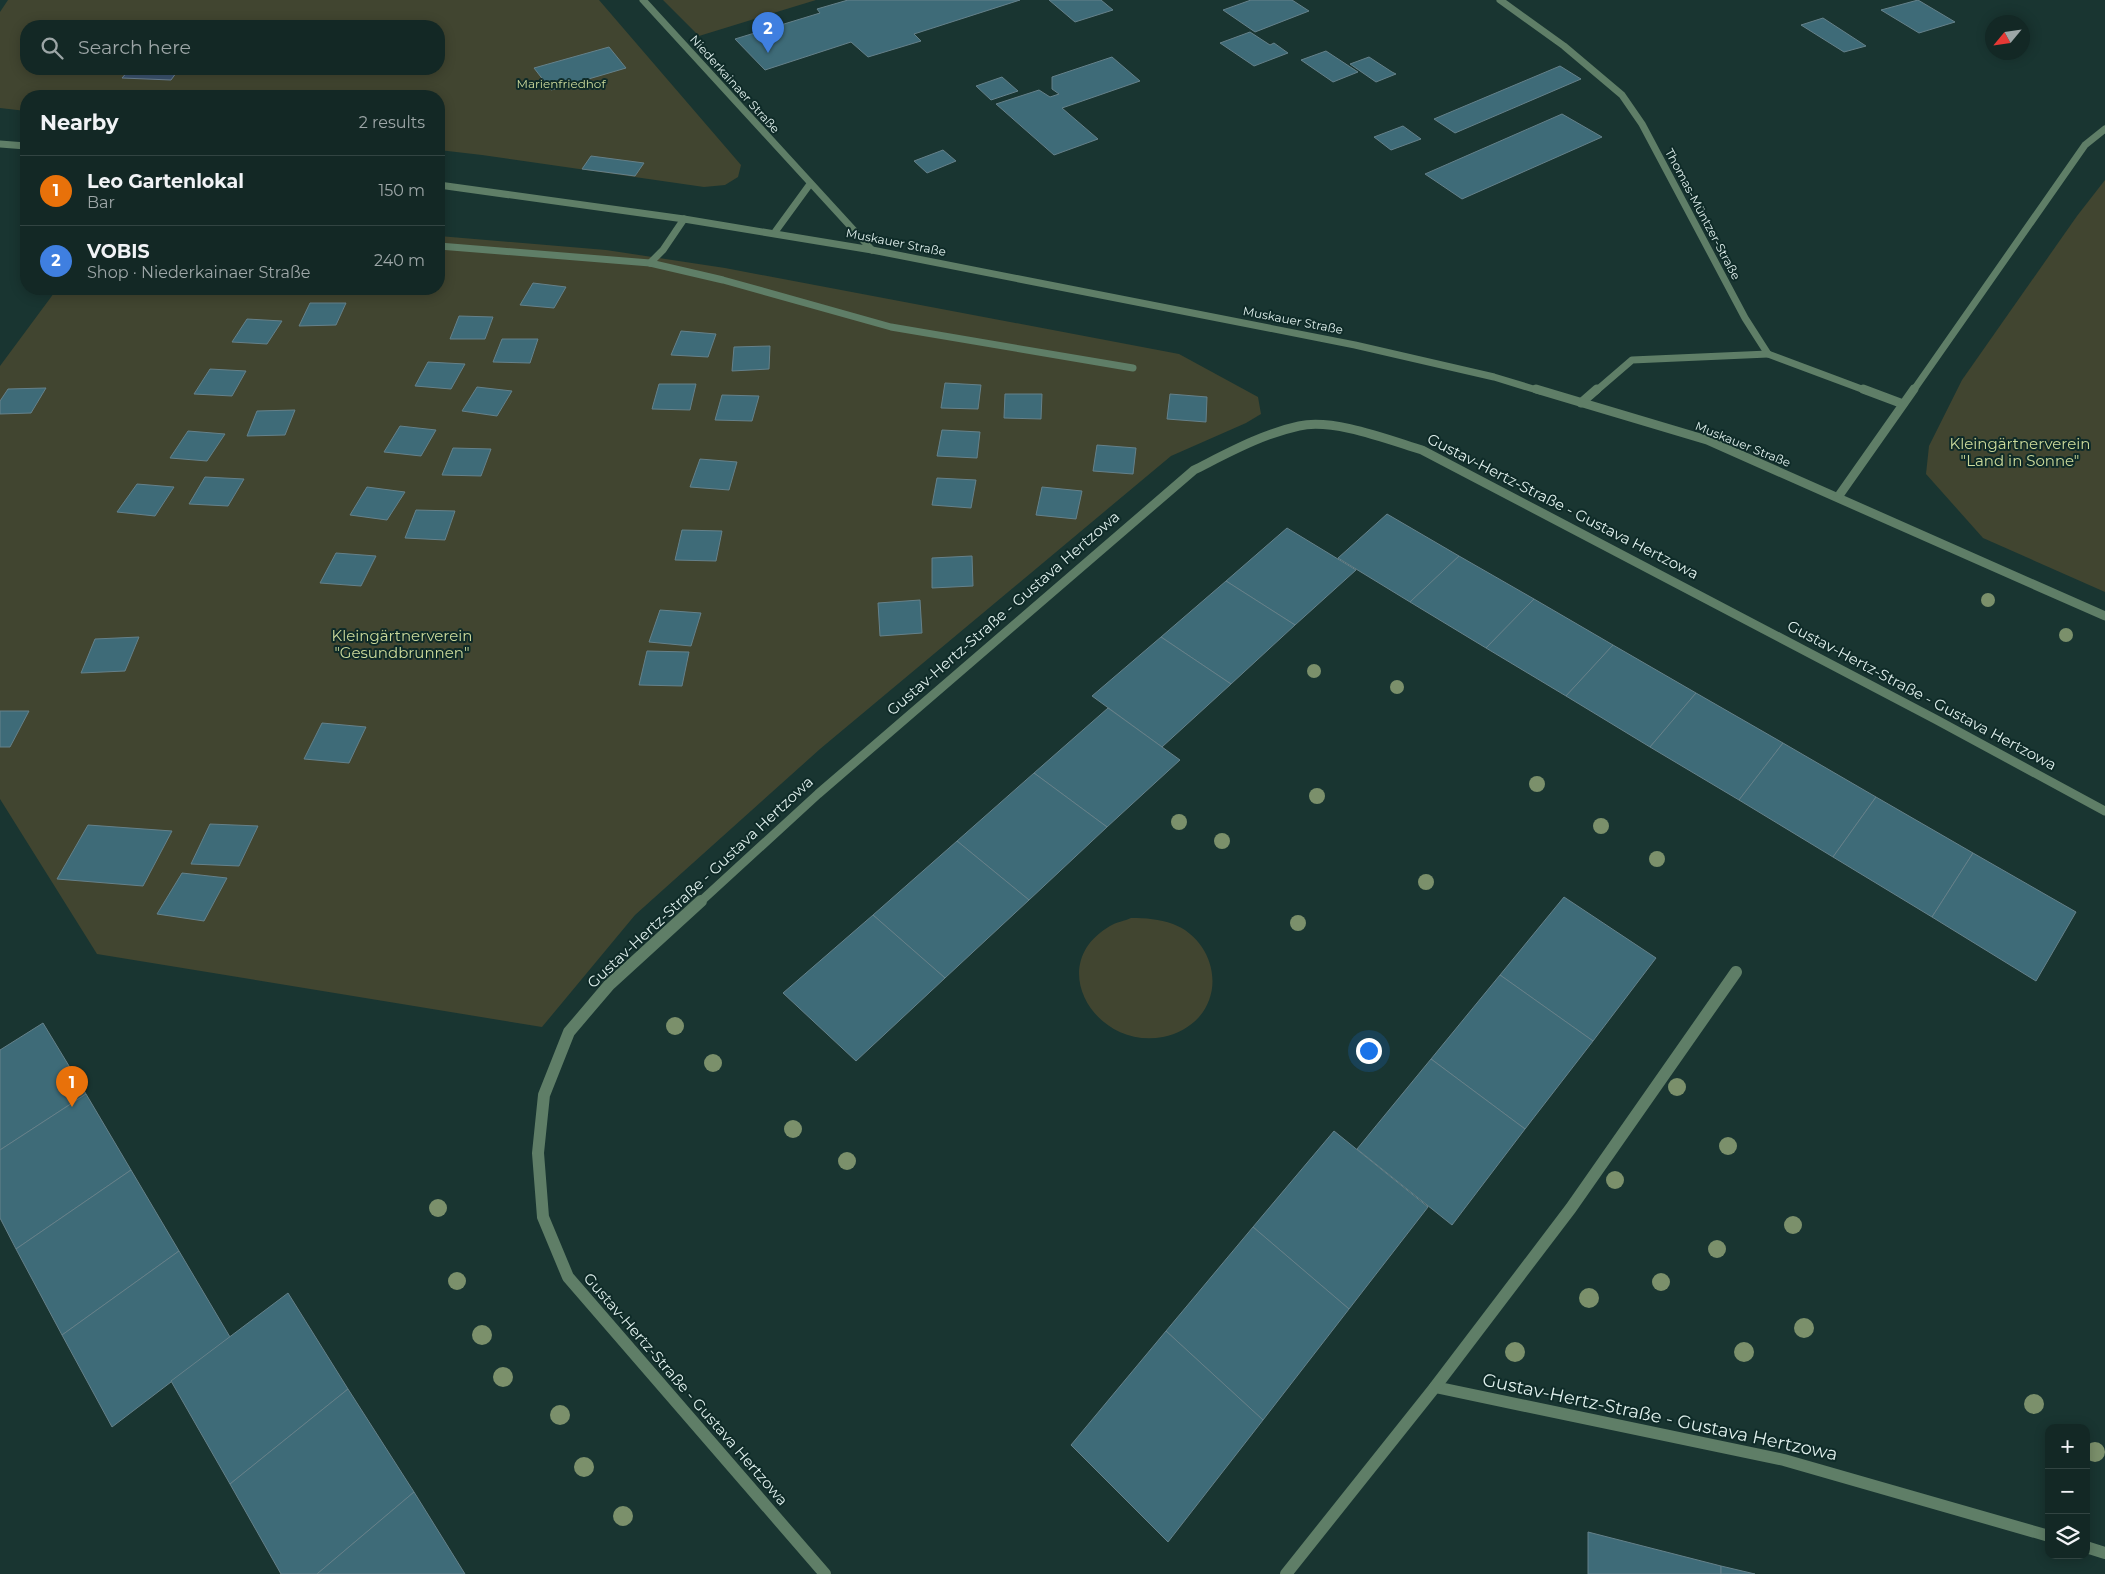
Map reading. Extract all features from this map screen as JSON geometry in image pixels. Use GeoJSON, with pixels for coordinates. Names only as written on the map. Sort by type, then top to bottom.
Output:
{"type":"FeatureCollection","features":[{"type":"Feature","properties":{"kind":"street","name":"Niederkainaer Straße"},"geometry":{"type":"LineString","coordinates":[[643,0],[872,250]]}},
{"type":"Feature","properties":{"kind":"street","name":"Thomas-Müntzer-Straße"},"geometry":{"type":"LineString","coordinates":[[1500,0],[1564,46],[1622,95],[1642,124],[1745,318],[1768,354]]}},
{"type":"Feature","properties":{"kind":"street"},"geometry":{"type":"LineString","coordinates":[[1838,497],[2085,145],[2105,129]]}},
{"type":"Feature","properties":{"kind":"street"},"geometry":{"type":"LineString","coordinates":[[0,144],[20,146]]}},
{"type":"Feature","properties":{"kind":"street"},"geometry":{"type":"LineString","coordinates":[[775,232],[810,184]]}},
{"type":"Feature","properties":{"kind":"street","name":"Muskauer Straße"},"geometry":{"type":"LineString","coordinates":[[445,186],[775,232],[1355,345],[1494,377],[1706,440],[2105,616]]}},
{"type":"Feature","properties":{"kind":"street"},"geometry":{"type":"LineString","coordinates":[[650,263],[663,250],[684,219]]}},
{"type":"Feature","properties":{"kind":"street"},"geometry":{"type":"LineString","coordinates":[[445,246],[650,263],[723,280],[891,327],[1133,368]]}},
{"type":"Feature","properties":{"kind":"street"},"geometry":{"type":"LineString","coordinates":[[1582,403],[1632,360],[1768,354],[1903,404]]}},
{"type":"Feature","properties":{"kind":"street","name":"Gustav-Hertz-Straße - Gustava Hertzowa"},"geometry":{"type":"LineString","coordinates":[[825,1574],[568,1277],[543,1216],[538,1154],[544,1095],[569,1032],[609,985],[818,794],[1194,470],[1257,439],[1301,425],[1337,426],[1369,433],[1422,450],[2103,807]]}},
{"type":"Feature","properties":{"kind":"street"},"geometry":{"type":"LineString","coordinates":[[1286,1574],[1435,1387],[1571,1208],[1736,972]]}},
{"type":"Feature","properties":{"kind":"street","name":"Gustav-Hertz-Straße - Gustava Hertzowa"},"geometry":{"type":"LineString","coordinates":[[1435,1387],[1784,1460],[2045,1535]]}},
{"type":"Feature","properties":{"kind":"street"},"geometry":{"type":"LineString","coordinates":[[2090,1548],[2105,1553]]}},
{"type":"Feature","properties":{"kind":"green space","name":"Marienfriedhof"},"geometry":{"type":"Polygon","coordinates":[[[8,0],[599,0],[741,165],[738,177],[725,185],[704,187],[445,151],[445,90],[20,90],[20,110],[0,108],[0,12],[8,0]]]}},
{"type":"Feature","properties":{"kind":"green space"},"geometry":{"type":"Polygon","coordinates":[[[663,0],[816,0],[699,36],[663,0]]]}},
{"type":"Feature","properties":{"kind":"green space","name":"Kleingärtnerverein \"Land in Sonne\""},"geometry":{"type":"Polygon","coordinates":[[[2105,180],[2105,592],[1983,538],[1926,474],[1929,446],[1962,380],[2077,216],[2105,180]]]}},
{"type":"Feature","properties":{"kind":"green space","name":"Kleingärtnerverein \"Gesundbrunnen\""},"geometry":{"type":"Polygon","coordinates":[[[445,237],[606,250],[725,268],[1179,354],[1258,397],[1261,414],[1246,423],[1171,456],[820,749],[635,915],[542,1027],[97,954],[0,799],[0,366],[53,295],[445,295],[445,237]]]}},
{"type":"Feature","properties":{"kind":"green space"},"geometry":{"type":"Polygon","coordinates":[[[1131,918],[1163,921],[1186,931],[1205,951],[1210,964],[1212,991],[1207,1005],[1195,1021],[1173,1034],[1163,1037],[1139,1038],[1117,1031],[1099,1018],[1086,1001],[1080,982],[1081,962],[1090,942],[1115,923],[1131,918]]]}},
{"type":"Feature","properties":{"kind":"water"},"geometry":{"type":"Polygon","coordinates":[[[125,75],[175,75],[171,80],[122,78],[125,75]]]}},
{"type":"Feature","properties":{"kind":"building"},"geometry":{"type":"Polygon","coordinates":[[[848,0],[1020,0],[914,34],[921,41],[868,57],[851,42],[765,70],[735,39],[820,13],[817,9],[848,0]]]}},
{"type":"Feature","properties":{"kind":"building"},"geometry":{"type":"Polygon","coordinates":[[[1049,0],[1101,0],[1113,10],[1075,22],[1049,0]]]}},
{"type":"Feature","properties":{"kind":"building"},"geometry":{"type":"Polygon","coordinates":[[[1251,0],[1292,0],[1309,11],[1255,32],[1223,10],[1251,0]]]}},
{"type":"Feature","properties":{"kind":"building"},"geometry":{"type":"Polygon","coordinates":[[[1918,0],[1955,22],[1919,33],[1881,10],[1918,0]]]}},
{"type":"Feature","properties":{"kind":"building"},"geometry":{"type":"Polygon","coordinates":[[[1823,18],[1866,46],[1844,52],[1801,25],[1823,18]]]}},
{"type":"Feature","properties":{"kind":"building"},"geometry":{"type":"Polygon","coordinates":[[[1250,32],[1270,45],[1274,43],[1288,53],[1254,66],[1220,43],[1250,32]]]}},
{"type":"Feature","properties":{"kind":"building"},"geometry":{"type":"Polygon","coordinates":[[[609,47],[626,68],[551,90],[534,68],[609,47]]]}},
{"type":"Feature","properties":{"kind":"building"},"geometry":{"type":"Polygon","coordinates":[[[1326,51],[1358,72],[1333,82],[1301,60],[1326,51]]]}},
{"type":"Feature","properties":{"kind":"building"},"geometry":{"type":"Polygon","coordinates":[[[1112,57],[1140,81],[1062,108],[1098,139],[1054,155],[996,104],[1039,90],[1050,97],[1059,94],[1052,89],[1052,77],[1112,57]]]}},
{"type":"Feature","properties":{"kind":"building"},"geometry":{"type":"Polygon","coordinates":[[[1369,57],[1396,74],[1376,82],[1350,64],[1369,57]]]}},
{"type":"Feature","properties":{"kind":"building"},"geometry":{"type":"Polygon","coordinates":[[[1560,66],[1581,79],[1455,133],[1434,119],[1560,66]]]}},
{"type":"Feature","properties":{"kind":"building"},"geometry":{"type":"Polygon","coordinates":[[[1002,77],[1018,91],[991,100],[976,86],[1002,77]]]}},
{"type":"Feature","properties":{"kind":"building"},"geometry":{"type":"Polygon","coordinates":[[[1562,114],[1602,137],[1462,199],[1425,174],[1562,114]]]}},
{"type":"Feature","properties":{"kind":"building"},"geometry":{"type":"Polygon","coordinates":[[[1403,126],[1421,139],[1391,150],[1374,137],[1403,126]]]}},
{"type":"Feature","properties":{"kind":"building"},"geometry":{"type":"Polygon","coordinates":[[[943,150],[956,161],[927,173],[914,161],[943,150]]]}},
{"type":"Feature","properties":{"kind":"building"},"geometry":{"type":"Polygon","coordinates":[[[591,156],[644,163],[635,176],[582,169],[591,156]]]}},
{"type":"Feature","properties":{"kind":"building"},"geometry":{"type":"Polygon","coordinates":[[[533,283],[566,287],[554,308],[520,305],[533,283]]]}},
{"type":"Feature","properties":{"kind":"building"},"geometry":{"type":"Polygon","coordinates":[[[310,303],[346,303],[336,325],[299,326],[310,303]]]}},
{"type":"Feature","properties":{"kind":"building"},"geometry":{"type":"Polygon","coordinates":[[[459,316],[493,317],[485,339],[450,339],[459,316]]]}},
{"type":"Feature","properties":{"kind":"building"},"geometry":{"type":"Polygon","coordinates":[[[247,319],[282,321],[267,344],[232,342],[247,319]]]}},
{"type":"Feature","properties":{"kind":"building"},"geometry":{"type":"Polygon","coordinates":[[[681,331],[716,334],[708,357],[671,355],[681,331]]]}},
{"type":"Feature","properties":{"kind":"building"},"geometry":{"type":"Polygon","coordinates":[[[502,339],[538,339],[530,363],[493,362],[502,339]]]}},
{"type":"Feature","properties":{"kind":"building"},"geometry":{"type":"Polygon","coordinates":[[[770,346],[769,369],[732,371],[734,347],[770,346]]]}},
{"type":"Feature","properties":{"kind":"building"},"geometry":{"type":"Polygon","coordinates":[[[428,362],[465,364],[451,389],[415,386],[428,362]]]}},
{"type":"Feature","properties":{"kind":"building"},"geometry":{"type":"Polygon","coordinates":[[[210,369],[246,371],[232,396],[194,394],[210,369]]]}},
{"type":"Feature","properties":{"kind":"building"},"geometry":{"type":"Polygon","coordinates":[[[945,383],[981,385],[978,409],[941,408],[945,383]]]}},
{"type":"Feature","properties":{"kind":"building"},"geometry":{"type":"Polygon","coordinates":[[[659,384],[696,384],[690,410],[652,409],[659,384]]]}},
{"type":"Feature","properties":{"kind":"building"},"geometry":{"type":"Polygon","coordinates":[[[477,387],[512,391],[497,416],[462,411],[477,387]]]}},
{"type":"Feature","properties":{"kind":"building"},"geometry":{"type":"Polygon","coordinates":[[[46,388],[31,413],[0,414],[0,401],[8,389],[46,388]]]}},
{"type":"Feature","properties":{"kind":"building"},"geometry":{"type":"Polygon","coordinates":[[[1005,394],[1042,394],[1041,419],[1004,418],[1005,394]]]}},
{"type":"Feature","properties":{"kind":"building"},"geometry":{"type":"Polygon","coordinates":[[[1170,394],[1207,397],[1206,422],[1167,419],[1170,394]]]}},
{"type":"Feature","properties":{"kind":"building"},"geometry":{"type":"Polygon","coordinates":[[[722,395],[759,396],[752,421],[715,420],[722,395]]]}},
{"type":"Feature","properties":{"kind":"building"},"geometry":{"type":"Polygon","coordinates":[[[295,410],[285,435],[247,436],[257,411],[295,410]]]}},
{"type":"Feature","properties":{"kind":"building"},"geometry":{"type":"Polygon","coordinates":[[[400,426],[436,430],[421,456],[384,452],[400,426]]]}},
{"type":"Feature","properties":{"kind":"building"},"geometry":{"type":"Polygon","coordinates":[[[942,430],[980,432],[977,458],[937,456],[942,430]]]}},
{"type":"Feature","properties":{"kind":"building"},"geometry":{"type":"Polygon","coordinates":[[[188,431],[225,434],[207,461],[170,458],[188,431]]]}},
{"type":"Feature","properties":{"kind":"building"},"geometry":{"type":"Polygon","coordinates":[[[1097,445],[1136,448],[1133,474],[1093,471],[1097,445]]]}},
{"type":"Feature","properties":{"kind":"building"},"geometry":{"type":"Polygon","coordinates":[[[453,448],[491,449],[481,476],[442,475],[453,448]]]}},
{"type":"Feature","properties":{"kind":"building"},"geometry":{"type":"Polygon","coordinates":[[[700,459],[737,462],[729,490],[690,487],[700,459]]]}},
{"type":"Feature","properties":{"kind":"building"},"geometry":{"type":"Polygon","coordinates":[[[205,477],[244,479],[228,506],[189,504],[205,477]]]}},
{"type":"Feature","properties":{"kind":"building"},"geometry":{"type":"Polygon","coordinates":[[[937,478],[976,480],[971,508],[932,505],[937,478]]]}},
{"type":"Feature","properties":{"kind":"building"},"geometry":{"type":"Polygon","coordinates":[[[137,484],[174,487],[155,516],[117,512],[137,484]]]}},
{"type":"Feature","properties":{"kind":"building"},"geometry":{"type":"Polygon","coordinates":[[[367,487],[405,492],[387,520],[350,515],[367,487]]]}},
{"type":"Feature","properties":{"kind":"building"},"geometry":{"type":"Polygon","coordinates":[[[1042,487],[1082,491],[1076,519],[1036,515],[1042,487]]]}},
{"type":"Feature","properties":{"kind":"building"},"geometry":{"type":"Polygon","coordinates":[[[416,510],[455,511],[445,540],[405,538],[416,510]]]}},
{"type":"Feature","properties":{"kind":"building"},"geometry":{"type":"Polygon","coordinates":[[[1387,514],[1459,556],[1410,602],[1338,558],[1387,514]]]}},
{"type":"Feature","properties":{"kind":"building"},"geometry":{"type":"Polygon","coordinates":[[[1287,528],[1356,570],[1295,625],[1226,581],[1287,528]]]}},
{"type":"Feature","properties":{"kind":"building"},"geometry":{"type":"Polygon","coordinates":[[[682,530],[722,531],[716,561],[675,560],[682,530]]]}},
{"type":"Feature","properties":{"kind":"building"},"geometry":{"type":"Polygon","coordinates":[[[336,553],[376,556],[361,586],[320,583],[336,553]]]}},
{"type":"Feature","properties":{"kind":"building"},"geometry":{"type":"Polygon","coordinates":[[[972,556],[973,586],[932,588],[932,558],[972,556]]]}},
{"type":"Feature","properties":{"kind":"building"},"geometry":{"type":"Polygon","coordinates":[[[1459,556],[1534,599],[1486,648],[1410,602],[1459,556]]]}},
{"type":"Feature","properties":{"kind":"building"},"geometry":{"type":"Polygon","coordinates":[[[1226,581],[1295,625],[1231,684],[1161,637],[1226,581]]]}},
{"type":"Feature","properties":{"kind":"building"},"geometry":{"type":"Polygon","coordinates":[[[1534,599],[1613,645],[1566,696],[1486,648],[1534,599]]]}},
{"type":"Feature","properties":{"kind":"building"},"geometry":{"type":"Polygon","coordinates":[[[920,600],[922,633],[880,636],[878,603],[920,600]]]}},
{"type":"Feature","properties":{"kind":"building"},"geometry":{"type":"Polygon","coordinates":[[[660,610],[701,613],[691,646],[649,642],[660,610]]]}},
{"type":"Feature","properties":{"kind":"building"},"geometry":{"type":"Polygon","coordinates":[[[139,637],[125,671],[81,673],[95,639],[139,637]]]}},
{"type":"Feature","properties":{"kind":"building"},"geometry":{"type":"Polygon","coordinates":[[[1161,637],[1231,684],[1162,747],[1092,696],[1161,637]]]}},
{"type":"Feature","properties":{"kind":"building"},"geometry":{"type":"Polygon","coordinates":[[[1613,645],[1696,693],[1650,747],[1566,696],[1613,645]]]}},
{"type":"Feature","properties":{"kind":"building"},"geometry":{"type":"Polygon","coordinates":[[[647,651],[689,652],[682,686],[639,685],[647,651]]]}},
{"type":"Feature","properties":{"kind":"building"},"geometry":{"type":"Polygon","coordinates":[[[1696,693],[1783,743],[1739,800],[1650,747],[1696,693]]]}},
{"type":"Feature","properties":{"kind":"building"},"geometry":{"type":"Polygon","coordinates":[[[1108,708],[1180,760],[1107,827],[1034,773],[1108,708]]]}},
{"type":"Feature","properties":{"kind":"building"},"geometry":{"type":"Polygon","coordinates":[[[0,711],[29,711],[10,747],[0,747],[0,711]]]}},
{"type":"Feature","properties":{"kind":"building"},"geometry":{"type":"Polygon","coordinates":[[[322,723],[366,727],[349,763],[304,759],[322,723]]]}},
{"type":"Feature","properties":{"kind":"building"},"geometry":{"type":"Polygon","coordinates":[[[1783,743],[1876,797],[1833,857],[1739,800],[1783,743]]]}},
{"type":"Feature","properties":{"kind":"building"},"geometry":{"type":"Polygon","coordinates":[[[1034,773],[1107,827],[1029,900],[957,841],[1034,773]]]}},
{"type":"Feature","properties":{"kind":"building"},"geometry":{"type":"Polygon","coordinates":[[[1876,797],[1973,853],[1932,917],[1833,857],[1876,797]]]}},
{"type":"Feature","properties":{"kind":"building"},"geometry":{"type":"Polygon","coordinates":[[[210,824],[258,826],[239,866],[191,864],[210,824]]]}},
{"type":"Feature","properties":{"kind":"building"},"geometry":{"type":"Polygon","coordinates":[[[88,825],[172,831],[143,886],[57,879],[88,825]]]}},
{"type":"Feature","properties":{"kind":"building"},"geometry":{"type":"Polygon","coordinates":[[[957,841],[1029,900],[945,978],[873,915],[957,841]]]}},
{"type":"Feature","properties":{"kind":"building"},"geometry":{"type":"Polygon","coordinates":[[[1973,853],[2076,912],[2036,981],[1932,917],[1973,853]]]}},
{"type":"Feature","properties":{"kind":"building"},"geometry":{"type":"Polygon","coordinates":[[[182,873],[227,878],[204,921],[157,914],[182,873]]]}},
{"type":"Feature","properties":{"kind":"building"},"geometry":{"type":"Polygon","coordinates":[[[1564,897],[1656,958],[1593,1041],[1500,975],[1564,897]]]}},
{"type":"Feature","properties":{"kind":"building"},"geometry":{"type":"Polygon","coordinates":[[[873,915],[945,978],[856,1061],[783,993],[873,915]]]}},
{"type":"Feature","properties":{"kind":"building"},"geometry":{"type":"Polygon","coordinates":[[[1500,975],[1593,1041],[1525,1129],[1431,1059],[1500,975]]]}},
{"type":"Feature","properties":{"kind":"building"},"geometry":{"type":"Polygon","coordinates":[[[43,1023],[86,1094],[0,1150],[0,1050],[43,1023]]]}},
{"type":"Feature","properties":{"kind":"building"},"geometry":{"type":"Polygon","coordinates":[[[1431,1059],[1525,1129],[1452,1225],[1357,1149],[1431,1059]]]}},
{"type":"Feature","properties":{"kind":"building"},"geometry":{"type":"Polygon","coordinates":[[[86,1094],[131,1170],[16,1249],[0,1218],[0,1150],[86,1094]]]}},
{"type":"Feature","properties":{"kind":"building"},"geometry":{"type":"Polygon","coordinates":[[[1334,1131],[1428,1207],[1349,1309],[1253,1227],[1334,1131]]]}},
{"type":"Feature","properties":{"kind":"building"},"geometry":{"type":"Polygon","coordinates":[[[131,1170],[179,1251],[62,1335],[16,1249],[131,1170]]]}},
{"type":"Feature","properties":{"kind":"building"},"geometry":{"type":"Polygon","coordinates":[[[1253,1227],[1349,1309],[1263,1420],[1166,1331],[1253,1227]]]}},
{"type":"Feature","properties":{"kind":"building"},"geometry":{"type":"Polygon","coordinates":[[[179,1251],[230,1337],[112,1427],[62,1335],[179,1251]]]}},
{"type":"Feature","properties":{"kind":"building"},"geometry":{"type":"Polygon","coordinates":[[[288,1293],[348,1389],[230,1484],[171,1381],[288,1293]]]}},
{"type":"Feature","properties":{"kind":"building"},"geometry":{"type":"Polygon","coordinates":[[[1166,1331],[1263,1420],[1168,1542],[1071,1445],[1166,1331]]]}},
{"type":"Feature","properties":{"kind":"building"},"geometry":{"type":"Polygon","coordinates":[[[348,1389],[414,1492],[317,1574],[281,1574],[230,1484],[348,1389]]]}},
{"type":"Feature","properties":{"kind":"building"},"geometry":{"type":"Polygon","coordinates":[[[414,1492],[465,1574],[317,1574],[414,1492]]]}},
{"type":"Feature","properties":{"kind":"building"},"geometry":{"type":"Polygon","coordinates":[[[1588,1532],[1721,1566],[1721,1574],[1588,1574],[1588,1532]]]}},
{"type":"Feature","properties":{"kind":"building"},"geometry":{"type":"Polygon","coordinates":[[[1721,1566],[1755,1574],[1721,1574],[1721,1566]]]}},
{"type":"Feature","properties":{"kind":"place","name":"VOBIS"},"geometry":{"type":"Point","coordinates":[768,53]}},
{"type":"Feature","properties":{"kind":"place","name":"Leo Gartenlokal"},"geometry":{"type":"Point","coordinates":[72,1107]}}]}
